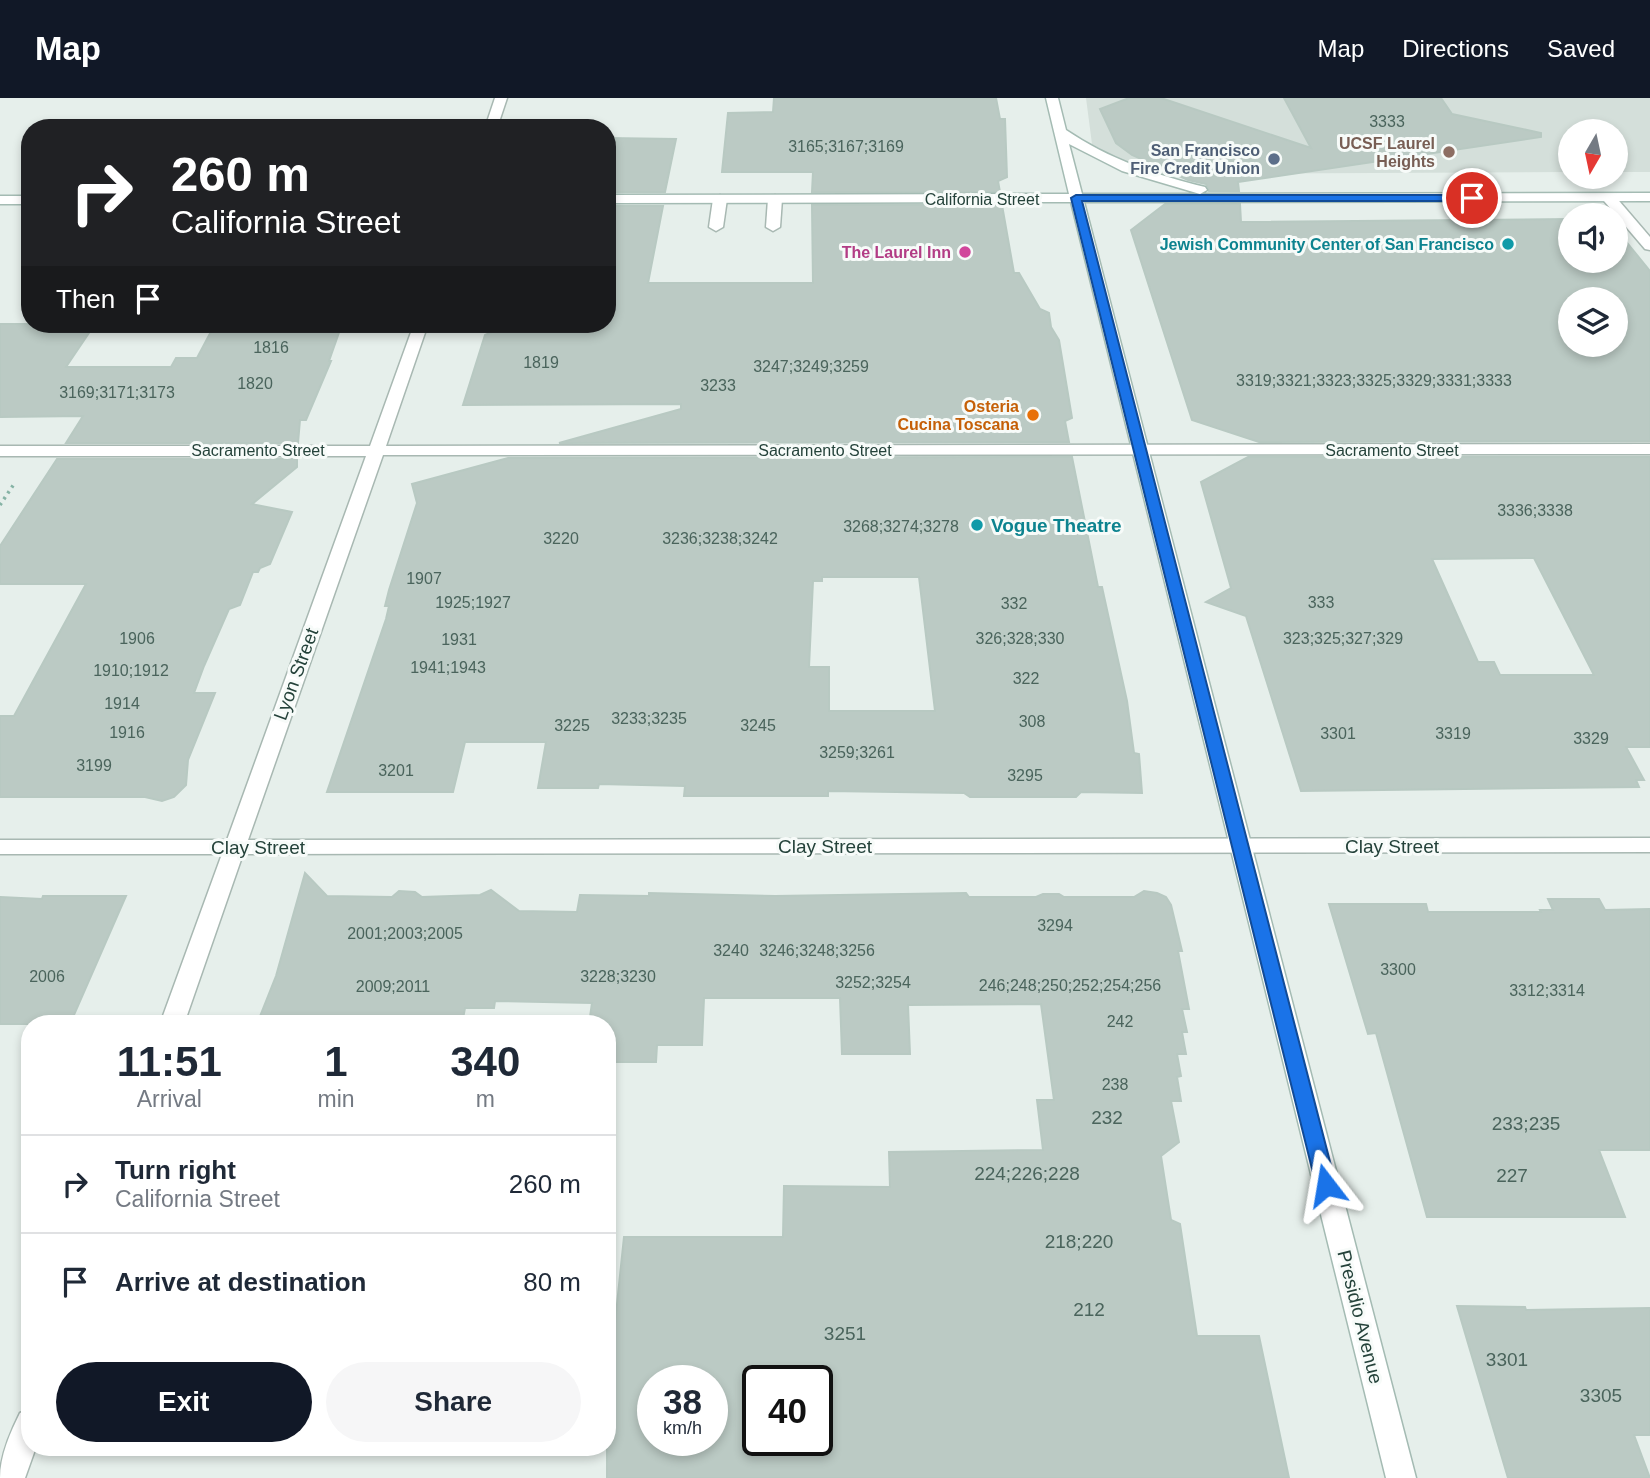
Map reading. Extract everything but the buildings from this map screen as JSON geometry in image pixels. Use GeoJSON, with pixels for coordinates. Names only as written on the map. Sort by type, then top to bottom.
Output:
{"type":"FeatureCollection","features":[{"type":"Feature","properties":{"kind":"street"},"geometry":{"type":"LineString","coordinates":[[494,119],[501,98]]}},
{"type":"Feature","properties":{"kind":"street","name":"Presidio Avenue"},"geometry":{"type":"LineString","coordinates":[[1052,98],[1401,1478]]}},
{"type":"Feature","properties":{"kind":"street"},"geometry":{"type":"LineString","coordinates":[[1059,131],[1087,150],[1134,172],[1232,198]]}},
{"type":"Feature","properties":{"kind":"street"},"geometry":{"type":"LineString","coordinates":[[1609,198],[1650,246]]}},
{"type":"Feature","properties":{"kind":"street","name":"California Street"},"geometry":{"type":"LineString","coordinates":[[616,199],[1650,198]]}},
{"type":"Feature","properties":{"kind":"street"},"geometry":{"type":"LineString","coordinates":[[716,227],[720,199]]}},
{"type":"Feature","properties":{"kind":"street"},"geometry":{"type":"LineString","coordinates":[[773,227],[775,199]]}},
{"type":"Feature","properties":{"kind":"street"},"geometry":{"type":"LineString","coordinates":[[0,200],[21,200]]}},
{"type":"Feature","properties":{"kind":"street","name":"Lyon Street"},"geometry":{"type":"LineString","coordinates":[[175,1015],[418,333]]}},
{"type":"Feature","properties":{"kind":"street","name":"Sacramento Street"},"geometry":{"type":"LineString","coordinates":[[0,451],[1650,449]]}},
{"type":"Feature","properties":{"kind":"street","name":"Clay Street"},"geometry":{"type":"LineString","coordinates":[[0,847],[1650,845]]}},
{"type":"Feature","properties":{"kind":"street"},"geometry":{"type":"LineString","coordinates":[[10,1478],[21,1447]]}},
{"type":"Feature","properties":{"kind":"shaded area","name":"UCSF Laurel Heights"},"geometry":{"type":"Polygon","coordinates":[[[1086,98],[1650,98],[1650,172],[1628,172],[1628,119],[1558,119],[1558,172],[1162,174],[1123,162],[1092,144],[1086,98]]]}},
{"type":"Feature","properties":{"kind":"place","name":"UCSF Laurel Heights"},"geometry":{"type":"Point","coordinates":[1449,152]}},
{"type":"Feature","properties":{"kind":"place","name":"San Francisco Fire Credit Union"},"geometry":{"type":"Point","coordinates":[1274,159]}},
{"type":"Feature","properties":{"kind":"place","name":"Jewish Community Center of San Francisco"},"geometry":{"type":"Point","coordinates":[1508,244]}},
{"type":"Feature","properties":{"kind":"place","name":"The Laurel Inn"},"geometry":{"type":"Point","coordinates":[965,252]}},
{"type":"Feature","properties":{"kind":"place","name":"Osteria Cucina Toscana"},"geometry":{"type":"Point","coordinates":[1033,415]}},
{"type":"Feature","properties":{"kind":"place","name":"Vogue Theatre"},"geometry":{"type":"Point","coordinates":[977,525]}},
{"type":"Feature","properties":{"kind":"route"},"geometry":{"type":"LineString","coordinates":[[1326,1185],[1076,198],[1472,198]]}}]}
